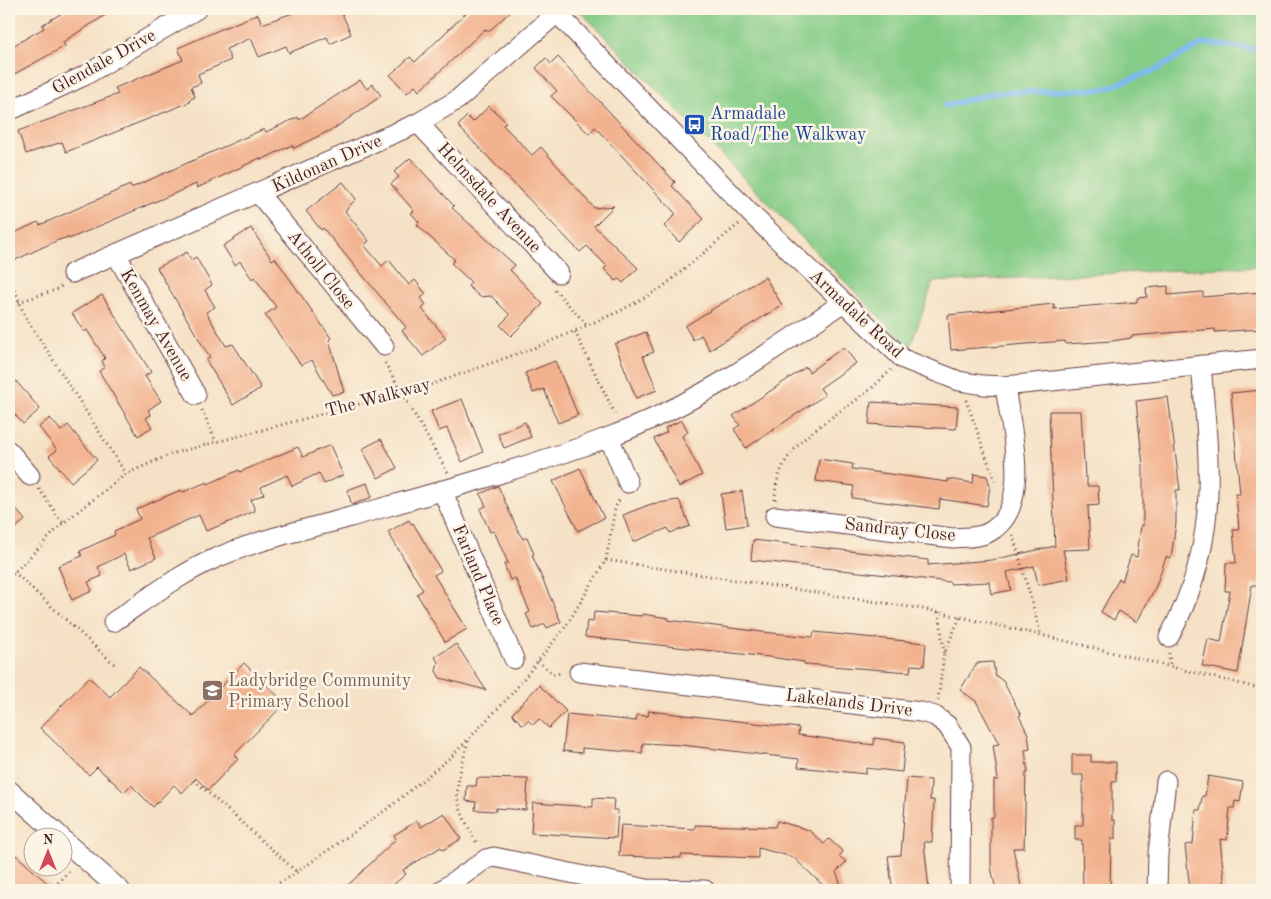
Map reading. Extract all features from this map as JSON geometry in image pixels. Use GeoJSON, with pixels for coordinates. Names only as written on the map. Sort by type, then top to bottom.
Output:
{"type":"FeatureCollection","features":[{"type":"Feature","properties":{"kind":"street","name":"Glendale Drive"},"geometry":{"type":"LineString","coordinates":[[9,111],[84,76],[196,9]]}},
{"type":"Feature","properties":{"kind":"street","name":"Kildonan Drive"},"geometry":{"type":"LineString","coordinates":[[72,273],[259,194],[418,123],[457,100],[555,11]]}},
{"type":"Feature","properties":{"kind":"street","name":"Armadale Road"},"geometry":{"type":"LineString","coordinates":[[555,11],[751,214],[902,359],[959,381],[1005,386],[1262,359]]}},
{"type":"Feature","properties":{"kind":"street","name":"Helmsdale Avenue"},"geometry":{"type":"LineString","coordinates":[[418,123],[559,273]]}},
{"type":"Feature","properties":{"kind":"street","name":"Atholl Close"},"geometry":{"type":"LineString","coordinates":[[259,194],[384,346]]}},
{"type":"Feature","properties":{"kind":"street","name":"Kenmay Avenue"},"geometry":{"type":"LineString","coordinates":[[116,254],[196,395]]}},
{"type":"Feature","properties":{"kind":"street"},"geometry":{"type":"LineString","coordinates":[[113,622],[180,577],[215,558],[252,545],[449,488],[616,434],[708,391],[765,357],[842,303]]}},
{"type":"Feature","properties":{"kind":"street"},"geometry":{"type":"LineString","coordinates":[[1168,637],[1183,611],[1195,579],[1204,537],[1209,461],[1201,365]]}},
{"type":"Feature","properties":{"kind":"street","name":"Sandray Close"},"geometry":{"type":"LineString","coordinates":[[775,516],[953,538],[975,537],[994,530],[1007,515],[1015,495],[1016,474],[1005,386]]}},
{"type":"Feature","properties":{"kind":"street"},"geometry":{"type":"LineString","coordinates":[[616,434],[628,482]]}},
{"type":"Feature","properties":{"kind":"street"},"geometry":{"type":"LineString","coordinates":[[9,451],[30,476]]}},
{"type":"Feature","properties":{"kind":"street","name":"Farland Place"},"geometry":{"type":"LineString","coordinates":[[449,488],[514,659]]}},
{"type":"Feature","properties":{"kind":"street","name":"Lakelands Drive"},"geometry":{"type":"LineString","coordinates":[[579,672],[921,712],[935,716],[947,725],[960,747],[960,890]]}},
{"type":"Feature","properties":{"kind":"street"},"geometry":{"type":"LineString","coordinates":[[1157,890],[1158,854],[1166,782]]}},
{"type":"Feature","properties":{"kind":"street"},"geometry":{"type":"LineString","coordinates":[[9,790],[49,826]]}},
{"type":"Feature","properties":{"kind":"street"},"geometry":{"type":"LineString","coordinates":[[72,848],[120,890]]}},
{"type":"Feature","properties":{"kind":"street"},"geometry":{"type":"LineString","coordinates":[[442,890],[486,859],[501,857],[621,887],[705,890]]}},
{"type":"Feature","properties":{"kind":"path","name":"The Walkway"},"geometry":{"type":"LineString","coordinates":[[9,578],[64,523],[126,474],[171,454],[402,393],[542,345],[574,332],[586,324],[620,311],[660,289],[751,214]]}},
{"type":"Feature","properties":{"kind":"path"},"geometry":{"type":"LineString","coordinates":[[9,305],[59,288],[72,273]]}},
{"type":"Feature","properties":{"kind":"path"},"geometry":{"type":"LineString","coordinates":[[559,273],[551,286],[586,324]]}},
{"type":"Feature","properties":{"kind":"path"},"geometry":{"type":"LineString","coordinates":[[9,276],[25,316],[126,474]]}},
{"type":"Feature","properties":{"kind":"path"},"geometry":{"type":"LineString","coordinates":[[574,332],[616,434]]}},
{"type":"Feature","properties":{"kind":"path"},"geometry":{"type":"LineString","coordinates":[[384,346],[382,357],[449,488]]}},
{"type":"Feature","properties":{"kind":"path"},"geometry":{"type":"LineString","coordinates":[[775,516],[775,491],[780,469],[801,440],[862,396],[902,359]]}},
{"type":"Feature","properties":{"kind":"path"},"geometry":{"type":"LineString","coordinates":[[196,395],[216,442]]}},
{"type":"Feature","properties":{"kind":"path"},"geometry":{"type":"LineString","coordinates":[[30,476],[64,523]]}},
{"type":"Feature","properties":{"kind":"path"},"geometry":{"type":"LineString","coordinates":[[266,890],[297,872],[390,807],[452,756],[510,696],[566,626],[606,560],[615,508],[628,482]]}},
{"type":"Feature","properties":{"kind":"path"},"geometry":{"type":"LineString","coordinates":[[606,560],[939,612],[1262,689]]}},
{"type":"Feature","properties":{"kind":"path"},"geometry":{"type":"LineString","coordinates":[[14,572],[114,664]]}},
{"type":"Feature","properties":{"kind":"path"},"geometry":{"type":"LineString","coordinates":[[935,716],[944,654],[939,612]]}},
{"type":"Feature","properties":{"kind":"path"},"geometry":{"type":"LineString","coordinates":[[944,654],[960,617]]}},
{"type":"Feature","properties":{"kind":"path"},"geometry":{"type":"LineString","coordinates":[[538,661],[553,674],[579,672]]}},
{"type":"Feature","properties":{"kind":"path"},"geometry":{"type":"LineString","coordinates":[[468,739],[456,795],[460,812],[486,859]]}},
{"type":"Feature","properties":{"kind":"path"},"geometry":{"type":"LineString","coordinates":[[194,780],[297,872]]}},
{"type":"Feature","properties":{"kind":"path"},"geometry":{"type":"LineString","coordinates":[[51,890],[82,857]]}},
{"type":"Feature","properties":{"kind":"green space"},"geometry":{"type":"Polygon","coordinates":[[[578,9],[1262,9],[1262,266],[933,282],[910,348],[578,9]]]}},
{"type":"Feature","properties":{"kind":"building"},"geometry":{"type":"Polygon","coordinates":[[[69,9],[115,9],[63,42],[65,46],[9,77],[9,48],[44,28],[42,25],[69,9]]]}},
{"type":"Feature","properties":{"kind":"building"},"geometry":{"type":"Polygon","coordinates":[[[304,9],[306,14],[318,9],[340,9],[351,34],[330,44],[327,37],[289,53],[286,46],[259,57],[251,38],[226,49],[231,60],[198,74],[201,83],[191,87],[195,97],[189,100],[190,102],[66,152],[62,142],[26,154],[18,131],[118,94],[115,88],[183,60],[178,48],[226,27],[258,14],[262,24],[304,9]]]}},
{"type":"Feature","properties":{"kind":"building"},"geometry":{"type":"Polygon","coordinates":[[[470,9],[513,9],[488,32],[485,29],[419,91],[415,86],[407,93],[390,75],[410,57],[415,62],[470,9]]]}},
{"type":"Feature","properties":{"kind":"building"},"geometry":{"type":"Polygon","coordinates":[[[558,57],[675,182],[672,186],[704,219],[679,242],[664,226],[676,214],[595,127],[589,134],[551,96],[557,91],[536,68],[546,58],[551,64],[558,57]]]}},
{"type":"Feature","properties":{"kind":"building"},"geometry":{"type":"Polygon","coordinates":[[[360,80],[367,89],[373,84],[381,96],[335,128],[294,148],[292,145],[197,188],[196,184],[69,239],[68,237],[56,241],[9,263],[9,241],[15,239],[12,234],[38,222],[40,225],[130,185],[131,188],[264,129],[266,132],[298,117],[299,120],[360,80]]]}},
{"type":"Feature","properties":{"kind":"building"},"geometry":{"type":"Polygon","coordinates":[[[489,106],[506,122],[503,125],[532,155],[541,147],[594,208],[614,206],[594,226],[638,268],[623,283],[619,279],[616,281],[604,269],[607,266],[587,246],[580,252],[458,126],[467,116],[473,122],[489,106]]]}},
{"type":"Feature","properties":{"kind":"building"},"geometry":{"type":"Polygon","coordinates":[[[410,158],[454,206],[452,208],[515,265],[510,270],[543,304],[511,336],[500,325],[510,315],[491,296],[480,297],[468,286],[471,282],[451,263],[455,260],[417,225],[419,222],[411,213],[414,211],[391,184],[399,177],[394,172],[410,158]]]}},
{"type":"Feature","properties":{"kind":"building"},"geometry":{"type":"Polygon","coordinates":[[[343,182],[356,199],[345,211],[369,241],[364,245],[382,266],[389,260],[409,285],[415,280],[426,294],[421,298],[426,305],[422,309],[446,338],[423,356],[402,331],[406,327],[323,228],[321,230],[306,211],[343,182]]]}},
{"type":"Feature","properties":{"kind":"building"},"geometry":{"type":"Polygon","coordinates":[[[251,228],[272,260],[275,258],[331,338],[329,340],[344,392],[332,395],[312,360],[301,365],[265,315],[276,307],[254,277],[252,279],[240,261],[235,265],[223,246],[251,228]]]}},
{"type":"Feature","properties":{"kind":"building"},"geometry":{"type":"Polygon","coordinates":[[[187,252],[191,260],[196,257],[212,285],[205,290],[215,307],[206,312],[226,346],[233,344],[261,388],[233,405],[206,360],[210,358],[157,268],[187,252]]]}},
{"type":"Feature","properties":{"kind":"building"},"geometry":{"type":"Polygon","coordinates":[[[765,277],[782,305],[710,350],[701,335],[693,340],[685,326],[765,277]]]}},
{"type":"Feature","properties":{"kind":"building"},"geometry":{"type":"Polygon","coordinates":[[[1168,286],[1168,295],[1203,292],[1203,297],[1262,292],[1262,329],[1215,332],[1215,329],[1131,336],[1131,338],[1112,341],[1066,344],[1065,341],[951,350],[948,315],[1054,304],[1054,309],[1137,302],[1137,298],[1147,297],[1146,288],[1168,286]]]}},
{"type":"Feature","properties":{"kind":"building"},"geometry":{"type":"Polygon","coordinates":[[[102,295],[151,372],[145,376],[161,401],[148,410],[151,415],[146,418],[152,427],[138,436],[99,371],[105,367],[102,361],[105,358],[87,330],[84,332],[72,313],[102,295]]]}},
{"type":"Feature","properties":{"kind":"building"},"geometry":{"type":"Polygon","coordinates":[[[646,332],[654,352],[643,356],[657,390],[636,398],[615,344],[646,332]]]}},
{"type":"Feature","properties":{"kind":"building"},"geometry":{"type":"Polygon","coordinates":[[[844,347],[856,363],[820,388],[825,395],[746,448],[734,429],[740,425],[733,416],[806,367],[809,372],[844,347]]]}},
{"type":"Feature","properties":{"kind":"building"},"geometry":{"type":"Polygon","coordinates":[[[555,361],[578,415],[558,423],[544,389],[533,393],[525,373],[555,361]]]}},
{"type":"Feature","properties":{"kind":"building"},"geometry":{"type":"Polygon","coordinates":[[[9,373],[40,409],[23,424],[9,408],[9,373]]]}},
{"type":"Feature","properties":{"kind":"building"},"geometry":{"type":"Polygon","coordinates":[[[1262,390],[1262,549],[1260,585],[1252,585],[1238,673],[1202,666],[1208,639],[1221,642],[1230,591],[1225,591],[1226,563],[1236,563],[1233,530],[1239,530],[1236,494],[1240,494],[1231,393],[1262,390]]]}},
{"type":"Feature","properties":{"kind":"building"},"geometry":{"type":"Polygon","coordinates":[[[1168,397],[1180,490],[1176,490],[1176,523],[1171,558],[1166,557],[1156,586],[1137,622],[1119,611],[1114,620],[1101,612],[1119,579],[1122,581],[1131,555],[1137,557],[1141,525],[1143,526],[1143,466],[1136,401],[1168,397]]]}},
{"type":"Feature","properties":{"kind":"building"},"geometry":{"type":"Polygon","coordinates":[[[462,399],[483,452],[462,462],[447,428],[439,431],[431,411],[462,399]]]}},
{"type":"Feature","properties":{"kind":"building"},"geometry":{"type":"Polygon","coordinates":[[[871,402],[958,407],[956,429],[869,424],[871,402]]]}},
{"type":"Feature","properties":{"kind":"building"},"geometry":{"type":"Polygon","coordinates":[[[1049,411],[1081,411],[1085,478],[1087,477],[1087,486],[1098,486],[1099,505],[1088,506],[1090,549],[1063,550],[1069,579],[1038,585],[1034,566],[1007,572],[1011,590],[991,594],[989,582],[950,584],[950,582],[751,560],[753,540],[928,560],[928,565],[992,560],[1055,546],[1049,411]]]}},
{"type":"Feature","properties":{"kind":"building"},"geometry":{"type":"Polygon","coordinates":[[[50,418],[61,431],[68,425],[97,460],[71,482],[49,456],[57,450],[39,427],[50,418]]]}},
{"type":"Feature","properties":{"kind":"building"},"geometry":{"type":"Polygon","coordinates":[[[682,420],[688,432],[682,436],[702,475],[679,487],[654,439],[667,432],[665,428],[682,420]]]}},
{"type":"Feature","properties":{"kind":"building"},"geometry":{"type":"Polygon","coordinates":[[[525,422],[531,437],[504,448],[498,434],[525,422]]]}},
{"type":"Feature","properties":{"kind":"building"},"geometry":{"type":"Polygon","coordinates":[[[381,439],[397,468],[378,478],[362,449],[381,439]]]}},
{"type":"Feature","properties":{"kind":"building"},"geometry":{"type":"Polygon","coordinates":[[[330,445],[343,475],[324,484],[319,473],[292,486],[287,475],[261,487],[264,494],[251,500],[255,511],[206,531],[199,515],[147,538],[156,558],[131,569],[124,554],[98,567],[102,576],[88,582],[92,591],[72,600],[58,566],[82,556],[80,551],[115,535],[114,531],[140,519],[136,509],[181,490],[183,492],[207,482],[208,484],[239,470],[240,472],[298,447],[303,457],[330,445]]]}},
{"type":"Feature","properties":{"kind":"building"},"geometry":{"type":"Polygon","coordinates":[[[819,459],[853,464],[852,469],[948,482],[948,479],[973,483],[974,474],[987,476],[990,486],[987,506],[940,499],[939,509],[852,498],[854,486],[816,481],[819,459]]]}},
{"type":"Feature","properties":{"kind":"building"},"geometry":{"type":"Polygon","coordinates":[[[580,468],[604,518],[578,531],[553,481],[580,468]]]}},
{"type":"Feature","properties":{"kind":"building"},"geometry":{"type":"Polygon","coordinates":[[[367,483],[372,497],[352,505],[347,490],[367,483]]]}},
{"type":"Feature","properties":{"kind":"building"},"geometry":{"type":"Polygon","coordinates":[[[498,486],[519,533],[523,539],[527,537],[534,554],[532,555],[561,622],[547,628],[545,624],[533,629],[526,614],[530,612],[515,578],[510,580],[504,564],[508,563],[494,531],[490,532],[480,509],[486,506],[480,494],[498,486]]]}},
{"type":"Feature","properties":{"kind":"building"},"geometry":{"type":"Polygon","coordinates":[[[742,491],[747,525],[726,528],[721,494],[742,491]]]}},
{"type":"Feature","properties":{"kind":"building"},"geometry":{"type":"Polygon","coordinates":[[[679,500],[690,526],[670,533],[668,528],[633,542],[623,515],[651,504],[679,500]]]}},
{"type":"Feature","properties":{"kind":"building"},"geometry":{"type":"Polygon","coordinates":[[[9,501],[25,520],[9,534],[9,501]]]}},
{"type":"Feature","properties":{"kind":"building"},"geometry":{"type":"Polygon","coordinates":[[[409,520],[411,524],[413,523],[441,571],[434,575],[467,629],[445,642],[417,594],[423,590],[388,532],[409,520]]]}},
{"type":"Feature","properties":{"kind":"building"},"geometry":{"type":"Polygon","coordinates":[[[594,612],[642,616],[642,614],[669,618],[668,620],[813,637],[814,632],[926,643],[924,666],[911,665],[910,672],[804,664],[804,662],[769,657],[585,637],[587,621],[593,622],[594,612]]]}},
{"type":"Feature","properties":{"kind":"building"},"geometry":{"type":"Polygon","coordinates":[[[456,644],[486,690],[440,678],[436,671],[438,662],[435,657],[456,644]]]}},
{"type":"Feature","properties":{"kind":"building"},"geometry":{"type":"Polygon","coordinates":[[[993,662],[995,675],[1003,681],[1021,715],[1019,716],[1028,734],[1030,749],[1025,750],[1028,773],[1026,773],[1024,848],[1013,848],[1021,886],[1003,890],[996,890],[991,867],[991,817],[994,817],[994,780],[998,780],[993,745],[999,744],[976,701],[960,690],[977,663],[993,662]]]}},
{"type":"Feature","properties":{"kind":"building"},"geometry":{"type":"Polygon","coordinates":[[[244,663],[285,703],[234,755],[238,759],[208,790],[196,778],[182,793],[174,785],[153,807],[131,785],[124,792],[97,767],[89,775],[40,728],[89,677],[110,697],[139,667],[193,716],[244,663]]]}},
{"type":"Feature","properties":{"kind":"building"},"geometry":{"type":"Polygon","coordinates":[[[539,685],[566,711],[549,728],[539,719],[533,725],[528,720],[523,725],[512,714],[539,685]]]}},
{"type":"Feature","properties":{"kind":"building"},"geometry":{"type":"Polygon","coordinates":[[[649,711],[799,728],[798,735],[874,745],[874,738],[905,742],[902,772],[866,768],[866,774],[798,767],[799,759],[682,745],[643,743],[642,753],[582,748],[582,753],[563,751],[567,714],[636,721],[637,715],[648,716],[649,711]]]}},
{"type":"Feature","properties":{"kind":"building"},"geometry":{"type":"Polygon","coordinates":[[[1072,755],[1091,755],[1091,762],[1116,762],[1116,782],[1112,782],[1112,820],[1115,820],[1115,839],[1111,839],[1110,890],[1083,889],[1082,840],[1075,840],[1075,825],[1083,825],[1083,775],[1072,775],[1072,755]]]}},
{"type":"Feature","properties":{"kind":"building"},"geometry":{"type":"Polygon","coordinates":[[[1208,776],[1243,782],[1240,802],[1235,801],[1234,808],[1230,808],[1227,840],[1220,839],[1225,890],[1190,890],[1185,845],[1193,844],[1196,810],[1200,810],[1202,796],[1205,796],[1208,776]]]}},
{"type":"Feature","properties":{"kind":"building"},"geometry":{"type":"Polygon","coordinates":[[[477,778],[528,779],[526,810],[496,808],[496,811],[475,810],[476,802],[466,801],[467,786],[476,786],[477,778]]]}},
{"type":"Feature","properties":{"kind":"building"},"geometry":{"type":"Polygon","coordinates":[[[907,778],[931,780],[930,800],[934,800],[932,842],[924,842],[929,890],[893,890],[888,856],[901,855],[907,778]]]}},
{"type":"Feature","properties":{"kind":"building"},"geometry":{"type":"Polygon","coordinates":[[[593,798],[614,799],[613,810],[618,810],[616,838],[531,833],[533,803],[593,807],[593,798]]]}},
{"type":"Feature","properties":{"kind":"building"},"geometry":{"type":"Polygon","coordinates":[[[444,813],[461,839],[443,850],[441,847],[403,870],[406,874],[387,890],[343,890],[396,839],[394,835],[417,821],[421,827],[444,813]]]}},
{"type":"Feature","properties":{"kind":"building"},"geometry":{"type":"Polygon","coordinates":[[[777,821],[809,830],[824,844],[829,839],[843,852],[839,856],[846,862],[836,872],[843,890],[828,890],[793,857],[758,848],[758,858],[681,855],[681,858],[619,856],[621,825],[695,829],[695,825],[775,827],[777,821]]]}},
{"type":"Feature","properties":{"kind":"building"},"geometry":{"type":"Polygon","coordinates":[[[16,855],[22,860],[22,876],[39,876],[55,890],[9,890],[9,864],[16,855]]]}},
{"type":"Feature","properties":{"kind":"waterway"},"geometry":{"type":"LineString","coordinates":[[945,106],[993,93],[1105,89],[1155,70],[1204,43],[1262,50]]}},
{"type":"Feature","properties":{"kind":"place","name":"Armadale Road/The Walkway"},"geometry":{"type":"Point","coordinates":[694,124]}},
{"type":"Feature","properties":{"kind":"place","name":"Ladybridge Community Primary School"},"geometry":{"type":"Point","coordinates":[212,691]}}]}
